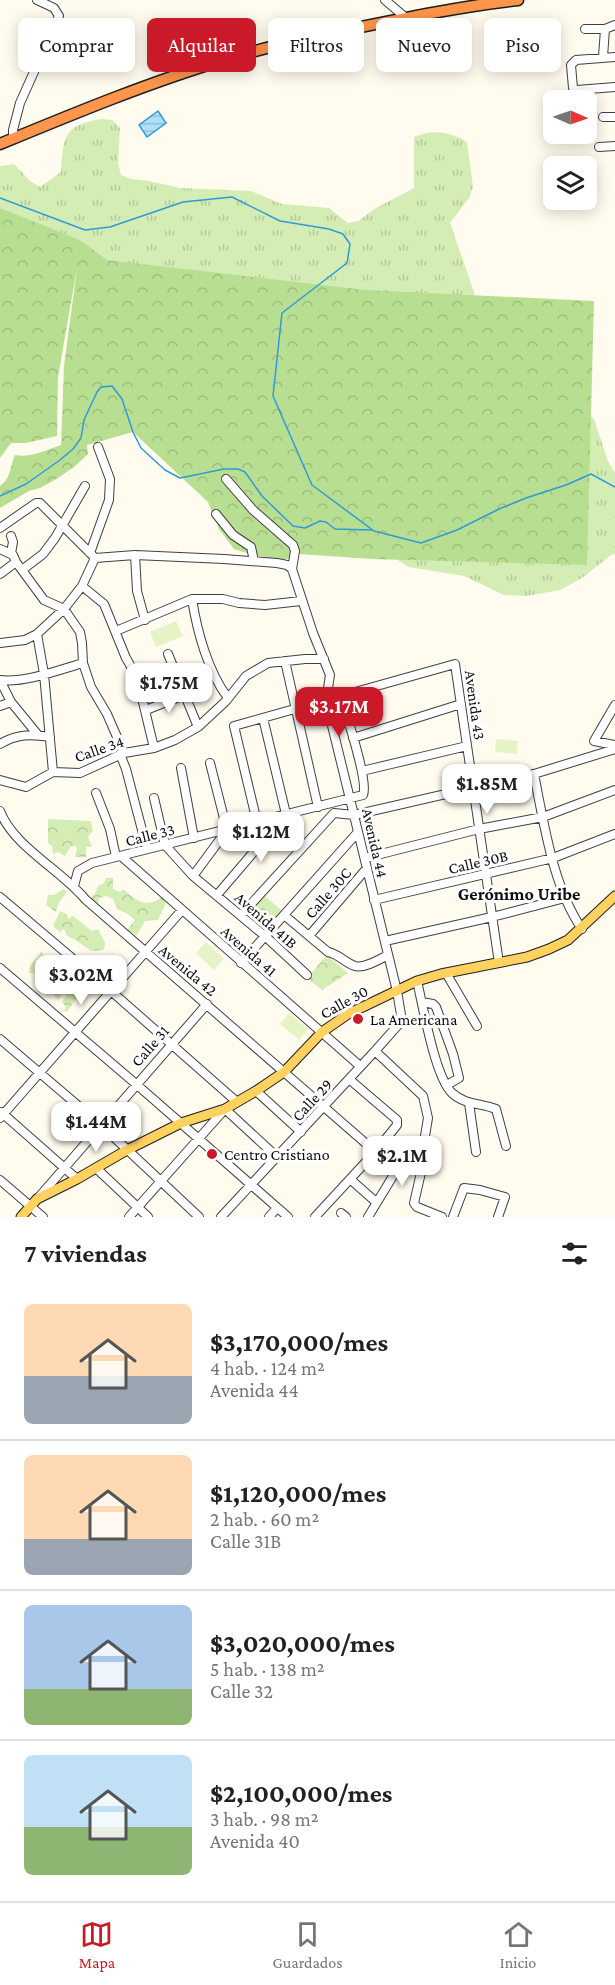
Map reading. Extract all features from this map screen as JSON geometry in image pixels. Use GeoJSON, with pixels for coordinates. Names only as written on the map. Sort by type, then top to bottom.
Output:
{"type":"FeatureCollection","features":[{"type":"Feature","properties":{"kind":"highway"},"geometry":{"type":"LineString","coordinates":[[0,144],[144,87],[227,59],[403,14],[518,0]]}},
{"type":"Feature","properties":{"kind":"main road","name":"Calle 30"},"geometry":{"type":"LineString","coordinates":[[34,1203],[127,1150],[181,1124],[225,1110],[284,1072],[322,1032],[348,1014],[417,981],[527,957],[549,949],[568,940],[582,929],[615,896]]}},
{"type":"Feature","properties":{"kind":"main road","name":"Calle 31"},"geometry":{"type":"LineString","coordinates":[[21,1217],[34,1203]]}},
{"type":"Feature","properties":{"kind":"street"},"geometry":{"type":"LineString","coordinates":[[13,138],[20,103],[59,16],[54,8],[37,0]]}},
{"type":"Feature","properties":{"kind":"street"},"geometry":{"type":"LineString","coordinates":[[386,0],[403,14]]}},
{"type":"Feature","properties":{"kind":"street"},"geometry":{"type":"LineString","coordinates":[[397,0],[403,14]]}},
{"type":"Feature","properties":{"kind":"street"},"geometry":{"type":"LineString","coordinates":[[585,29],[605,29],[615,25]]}},
{"type":"Feature","properties":{"kind":"street"},"geometry":{"type":"LineString","coordinates":[[603,57],[605,29]]}},
{"type":"Feature","properties":{"kind":"street"},"geometry":{"type":"LineString","coordinates":[[615,57],[573,62],[571,65],[573,87],[581,90],[615,87]]}},
{"type":"Feature","properties":{"kind":"street"},"geometry":{"type":"LineString","coordinates":[[603,117],[615,117]]}},
{"type":"Feature","properties":{"kind":"street"},"geometry":{"type":"LineString","coordinates":[[599,147],[615,146]]}},
{"type":"Feature","properties":{"kind":"street"},"geometry":{"type":"LineString","coordinates":[[0,643],[25,640],[37,634],[64,609],[82,586],[109,500],[110,479],[98,447]]}},
{"type":"Feature","properties":{"kind":"street","name":"Avenida 44"},"geometry":{"type":"LineString","coordinates":[[225,479],[253,510],[293,545],[295,551],[292,569],[301,601],[330,675],[326,701],[397,992]]}},
{"type":"Feature","properties":{"kind":"street"},"geometry":{"type":"LineString","coordinates":[[22,570],[43,554],[85,486]]}},
{"type":"Feature","properties":{"kind":"street"},"geometry":{"type":"LineString","coordinates":[[0,528],[36,503],[40,503],[93,556],[135,555],[254,561],[282,563],[292,569]]}},
{"type":"Feature","properties":{"kind":"street"},"geometry":{"type":"LineString","coordinates":[[216,514],[233,535],[251,548],[254,561]]}},
{"type":"Feature","properties":{"kind":"street"},"geometry":{"type":"LineString","coordinates":[[11,536],[13,542],[11,553],[16,562],[44,600],[64,609],[80,632],[82,663],[91,687],[107,714],[122,753],[147,849]]}},
{"type":"Feature","properties":{"kind":"street"},"geometry":{"type":"LineString","coordinates":[[0,549],[11,553]]}},
{"type":"Feature","properties":{"kind":"street"},"geometry":{"type":"LineString","coordinates":[[135,555],[137,591],[145,620]]}},
{"type":"Feature","properties":{"kind":"street"},"geometry":{"type":"LineString","coordinates":[[0,574],[16,562]]}},
{"type":"Feature","properties":{"kind":"street"},"geometry":{"type":"LineString","coordinates":[[82,586],[104,604],[126,658],[137,676],[154,748]]}},
{"type":"Feature","properties":{"kind":"street"},"geometry":{"type":"LineString","coordinates":[[192,598],[196,624],[218,686],[228,698]]}},
{"type":"Feature","properties":{"kind":"street"},"geometry":{"type":"LineString","coordinates":[[116,632],[192,598],[223,598],[239,603],[266,605],[301,601]]}},
{"type":"Feature","properties":{"kind":"street"},"geometry":{"type":"LineString","coordinates":[[37,634],[44,674],[53,772]]}},
{"type":"Feature","properties":{"kind":"street"},"geometry":{"type":"LineString","coordinates":[[168,654],[198,727]]}},
{"type":"Feature","properties":{"kind":"street","name":"Calle 34"},"geometry":{"type":"LineString","coordinates":[[0,780],[26,787],[53,772],[80,773],[122,753],[154,748],[175,740],[198,727],[228,698],[246,676],[268,663],[324,659]]}},
{"type":"Feature","properties":{"kind":"street"},"geometry":{"type":"LineString","coordinates":[[285,661],[318,807]]}},
{"type":"Feature","properties":{"kind":"street"},"geometry":{"type":"LineString","coordinates":[[38,735],[11,702],[0,680],[8,681],[44,674],[82,663]]}},
{"type":"Feature","properties":{"kind":"street","name":"Avenida 43"},"geometry":{"type":"LineString","coordinates":[[341,697],[455,664],[499,963]]}},
{"type":"Feature","properties":{"kind":"street"},"geometry":{"type":"LineString","coordinates":[[146,710],[184,695]]}},
{"type":"Feature","properties":{"kind":"street"},"geometry":{"type":"LineString","coordinates":[[257,822],[234,726],[341,697],[362,771],[365,792],[363,795],[350,798]]}},
{"type":"Feature","properties":{"kind":"street"},"geometry":{"type":"LineString","coordinates":[[0,706],[11,702]]}},
{"type":"Feature","properties":{"kind":"street"},"geometry":{"type":"LineString","coordinates":[[353,738],[461,704]]}},
{"type":"Feature","properties":{"kind":"street"},"geometry":{"type":"LineString","coordinates":[[615,705],[594,741],[615,747]]}},
{"type":"Feature","properties":{"kind":"street"},"geometry":{"type":"LineString","coordinates":[[217,896],[286,814],[263,718]]}},
{"type":"Feature","properties":{"kind":"street"},"geometry":{"type":"LineString","coordinates":[[0,744],[12,737],[29,734],[50,737]]}},
{"type":"Feature","properties":{"kind":"street"},"geometry":{"type":"LineString","coordinates":[[362,771],[467,746]]}},
{"type":"Feature","properties":{"kind":"street"},"geometry":{"type":"LineString","coordinates":[[241,915],[334,813],[354,815],[472,789],[534,774],[615,747]]}},
{"type":"Feature","properties":{"kind":"street"},"geometry":{"type":"LineString","coordinates":[[341,762],[358,758]]}},
{"type":"Feature","properties":{"kind":"street"},"geometry":{"type":"LineString","coordinates":[[193,876],[227,830],[210,763]]}},
{"type":"Feature","properties":{"kind":"street"},"geometry":{"type":"LineString","coordinates":[[181,768],[194,838]]}},
{"type":"Feature","properties":{"kind":"street"},"geometry":{"type":"LineString","coordinates":[[534,774],[553,858],[565,898],[582,929]]}},
{"type":"Feature","properties":{"kind":"street","name":"Calle 30C"},"geometry":{"type":"LineString","coordinates":[[364,858],[479,829],[543,817],[615,790]]}},
{"type":"Feature","properties":{"kind":"street"},"geometry":{"type":"LineString","coordinates":[[96,793],[118,857]]}},
{"type":"Feature","properties":{"kind":"street","name":"Avenida 41B"},"geometry":{"type":"LineString","coordinates":[[154,798],[165,845],[193,876],[241,915],[307,975]]}},
{"type":"Feature","properties":{"kind":"street","name":"Calle 33"},"geometry":{"type":"LineString","coordinates":[[74,886],[76,875],[92,863],[350,798]]}},
{"type":"Feature","properties":{"kind":"street","name":"Avenida 42"},"geometry":{"type":"LineString","coordinates":[[0,811],[3,820],[29,849],[393,1167],[395,1171],[393,1176],[376,1202]]}},
{"type":"Feature","properties":{"kind":"street"},"geometry":{"type":"LineString","coordinates":[[241,963],[358,832]]}},
{"type":"Feature","properties":{"kind":"street","name":"Calle 30B"},"geometry":{"type":"LineString","coordinates":[[374,900],[553,858],[615,834]]}},
{"type":"Feature","properties":{"kind":"street","name":"Avenida 41"},"geometry":{"type":"LineString","coordinates":[[118,857],[360,1066]]}},
{"type":"Feature","properties":{"kind":"street","name":"Calle 30C"},"geometry":{"type":"LineString","coordinates":[[309,936],[367,868]]}},
{"type":"Feature","properties":{"kind":"street"},"geometry":{"type":"LineString","coordinates":[[0,897],[237,1102]]}},
{"type":"Feature","properties":{"kind":"street"},"geometry":{"type":"LineString","coordinates":[[385,941],[565,898]]}},
{"type":"Feature","properties":{"kind":"street"},"geometry":{"type":"LineString","coordinates":[[78,1179],[1,1114],[40,1073],[182,910]]}},
{"type":"Feature","properties":{"kind":"street"},"geometry":{"type":"LineString","coordinates":[[284,915],[328,952],[335,953],[355,966],[362,966],[388,955]]}},
{"type":"Feature","properties":{"kind":"street"},"geometry":{"type":"LineString","coordinates":[[0,968],[288,1217]]}},
{"type":"Feature","properties":{"kind":"street"},"geometry":{"type":"LineString","coordinates":[[446,973],[477,1026]]}},
{"type":"Feature","properties":{"kind":"street"},"geometry":{"type":"LineString","coordinates":[[417,981],[436,1058],[447,1085],[454,1094],[469,1103],[496,1108],[506,1146]]}},
{"type":"Feature","properties":{"kind":"street","name":"Calle 29"},"geometry":{"type":"LineString","coordinates":[[221,1217],[399,1024],[401,1016],[397,992]]}},
{"type":"Feature","properties":{"kind":"street"},"geometry":{"type":"LineString","coordinates":[[422,1002],[433,1004],[436,1007],[455,1061],[459,1078],[447,1085]]}},
{"type":"Feature","properties":{"kind":"street","name":"Calle 31"},"geometry":{"type":"LineString","coordinates":[[34,1203],[207,1004]]}},
{"type":"Feature","properties":{"kind":"street"},"geometry":{"type":"LineString","coordinates":[[0,1039],[102,1126],[199,1217]]}},
{"type":"Feature","properties":{"kind":"street"},"geometry":{"type":"LineString","coordinates":[[375,1051],[423,1096],[428,1118],[425,1136]]}},
{"type":"Feature","properties":{"kind":"street"},"geometry":{"type":"LineString","coordinates":[[315,1217],[397,1125],[397,1120],[349,1079]]}},
{"type":"Feature","properties":{"kind":"street"},"geometry":{"type":"LineString","coordinates":[[255,1091],[300,1132]]}},
{"type":"Feature","properties":{"kind":"street"},"geometry":{"type":"LineString","coordinates":[[469,1103],[476,1152]]}},
{"type":"Feature","properties":{"kind":"street"},"geometry":{"type":"LineString","coordinates":[[225,1110],[277,1157]]}},
{"type":"Feature","properties":{"kind":"street","name":"Calle 30"},"geometry":{"type":"LineString","coordinates":[[129,1217],[225,1110]]}},
{"type":"Feature","properties":{"kind":"street"},"geometry":{"type":"LineString","coordinates":[[423,1164],[414,1203],[417,1207],[442,1217]]}},
{"type":"Feature","properties":{"kind":"street"},"geometry":{"type":"LineString","coordinates":[[96,1168],[148,1217]]}},
{"type":"Feature","properties":{"kind":"street"},"geometry":{"type":"LineString","coordinates":[[350,1179],[376,1202],[368,1217]]}},
{"type":"Feature","properties":{"kind":"street"},"geometry":{"type":"LineString","coordinates":[[0,1180],[34,1203],[43,1217]]}},
{"type":"Feature","properties":{"kind":"street"},"geometry":{"type":"LineString","coordinates":[[453,1217],[464,1188],[505,1197],[498,1217]]}},
{"type":"Feature","properties":{"kind":"street"},"geometry":{"type":"LineString","coordinates":[[269,1217],[277,1208]]}},
{"type":"Feature","properties":{"kind":"green space"},"geometry":{"type":"Polygon","coordinates":[[[101,119],[112,120],[120,128],[118,163],[121,175],[180,188],[251,191],[282,204],[329,208],[348,223],[358,221],[376,208],[414,188],[414,137],[441,132],[454,135],[467,142],[473,187],[469,198],[450,223],[474,292],[473,317],[563,385],[594,419],[608,461],[615,473],[615,554],[582,578],[560,590],[526,596],[504,595],[464,576],[409,567],[399,561],[115,283],[0,208],[0,166],[14,164],[30,181],[40,187],[61,172],[67,135],[79,125],[101,119]]]}},
{"type":"Feature","properties":{"kind":"green space"},"geometry":{"type":"Polygon","coordinates":[[[0,208],[80,240],[107,260],[365,290],[594,301],[587,565],[372,559],[299,554],[281,561],[256,556],[234,549],[219,529],[208,502],[133,432],[87,445],[88,454],[74,467],[40,488],[29,491],[0,508],[0,486],[8,476],[15,455],[33,454],[61,445],[64,366],[77,268],[58,377],[57,436],[26,443],[11,443],[0,458],[0,208]]]}},
{"type":"Feature","properties":{"kind":"green space"},"geometry":{"type":"Polygon","coordinates":[[[176,621],[183,636],[156,647],[150,632],[176,621]]]}},
{"type":"Feature","properties":{"kind":"green space"},"geometry":{"type":"Polygon","coordinates":[[[496,739],[518,741],[517,754],[495,752],[496,739]]]}},
{"type":"Feature","properties":{"kind":"green space"},"geometry":{"type":"Polygon","coordinates":[[[48,819],[91,821],[93,831],[88,837],[92,847],[86,847],[86,857],[75,857],[77,848],[75,846],[71,846],[65,856],[58,852],[53,854],[52,846],[48,843],[48,819]]]}},
{"type":"Feature","properties":{"kind":"green space"},"geometry":{"type":"Polygon","coordinates":[[[106,878],[113,878],[113,889],[120,892],[123,889],[141,902],[151,903],[162,897],[166,903],[158,920],[145,921],[137,935],[127,930],[135,920],[117,909],[113,899],[106,896],[99,898],[98,905],[91,898],[106,878]]]}},
{"type":"Feature","properties":{"kind":"green space"},"geometry":{"type":"Polygon","coordinates":[[[64,889],[67,892],[59,902],[56,912],[46,905],[48,895],[54,895],[64,889]]]}},
{"type":"Feature","properties":{"kind":"green space"},"geometry":{"type":"Polygon","coordinates":[[[263,895],[284,912],[265,934],[244,915],[263,895]]]}},
{"type":"Feature","properties":{"kind":"green space"},"geometry":{"type":"Polygon","coordinates":[[[60,911],[67,914],[68,919],[73,916],[92,931],[98,929],[105,943],[104,950],[91,951],[66,935],[65,930],[60,932],[53,926],[60,911]]]}},
{"type":"Feature","properties":{"kind":"green space"},"geometry":{"type":"Polygon","coordinates":[[[206,942],[224,959],[214,970],[196,953],[206,942]]]}},
{"type":"Feature","properties":{"kind":"green space"},"geometry":{"type":"Polygon","coordinates":[[[41,952],[61,972],[66,986],[70,987],[73,984],[78,990],[83,986],[87,989],[79,994],[67,1012],[62,1002],[67,995],[62,994],[58,1000],[51,988],[51,975],[47,970],[38,968],[34,973],[29,973],[30,966],[41,952]]]}},
{"type":"Feature","properties":{"kind":"green space"},"geometry":{"type":"Polygon","coordinates":[[[327,955],[348,973],[322,990],[307,978],[327,955]]]}},
{"type":"Feature","properties":{"kind":"green space"},"geometry":{"type":"Polygon","coordinates":[[[289,1013],[308,1029],[299,1040],[280,1024],[289,1013]]]}},
{"type":"Feature","properties":{"kind":"water"},"geometry":{"type":"Polygon","coordinates":[[[158,111],[166,123],[147,137],[139,125],[158,111]]]}},
{"type":"Feature","properties":{"kind":"waterway"},"geometry":{"type":"LineString","coordinates":[[0,198],[85,230],[110,227],[183,202],[232,197],[280,221],[329,229],[343,234],[350,244],[347,263],[282,313],[273,396],[312,485],[374,531],[421,543],[457,530],[526,498],[591,474],[615,487]]}},
{"type":"Feature","properties":{"kind":"waterway"},"geometry":{"type":"LineString","coordinates":[[0,496],[26,484],[73,449],[81,438],[84,420],[97,392],[101,387],[112,386],[122,399],[141,448],[165,470],[180,478],[224,469],[238,469],[245,472],[262,496],[293,526],[305,528],[320,521],[326,522],[335,529],[372,530]]}},
{"type":"Feature","properties":{"kind":"place","name":"La Americana"},"geometry":{"type":"Point","coordinates":[358,1019]}},
{"type":"Feature","properties":{"kind":"place","name":"Centro Cristiano"},"geometry":{"type":"Point","coordinates":[212,1154]}},
{"type":"Feature","properties":{"kind":"district","name":"Gerónimo Uribe"},"geometry":{"type":"Point","coordinates":[519,894]}}]}
